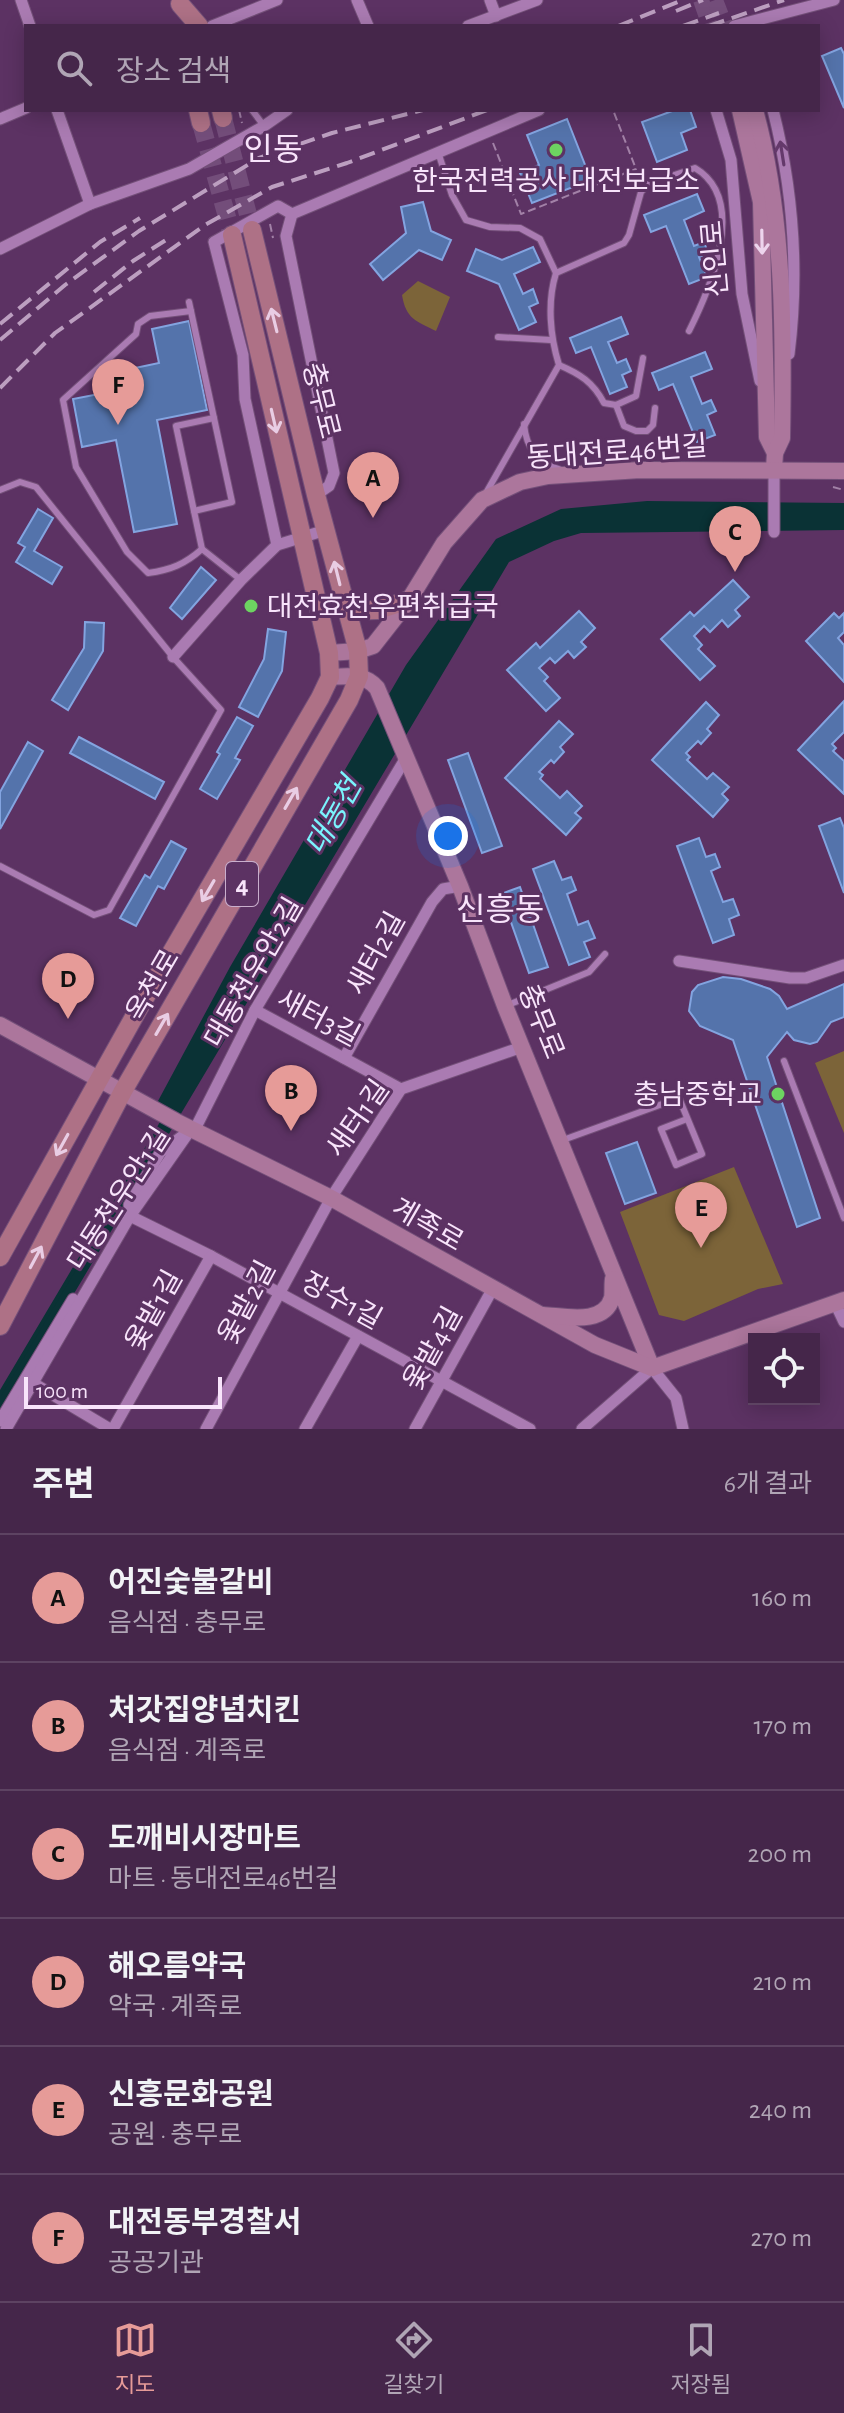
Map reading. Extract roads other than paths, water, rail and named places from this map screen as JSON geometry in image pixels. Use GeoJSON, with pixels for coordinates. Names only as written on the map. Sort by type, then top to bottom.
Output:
{"type":"FeatureCollection","features":[{"type":"Feature","properties":{"kind":"main road"},"geometry":{"type":"LineString","coordinates":[[177,24],[180,2]]}},
{"type":"Feature","properties":{"kind":"main road"},"geometry":{"type":"LineString","coordinates":[[180,2],[197,24]]}},
{"type":"Feature","properties":{"kind":"main road","name":"신인로"},"geometry":{"type":"LineString","coordinates":[[740,112],[761,202],[775,400]]}},
{"type":"Feature","properties":{"kind":"main road","name":"신인로"},"geometry":{"type":"LineString","coordinates":[[755,112],[769,167],[779,274],[775,400],[767,437],[774,468]]}},
{"type":"Feature","properties":{"kind":"main road","name":"충무로"},"geometry":{"type":"LineString","coordinates":[[252,230],[316,495],[358,651],[359,676],[371,681],[380,695],[407,756],[652,1368]]}},
{"type":"Feature","properties":{"kind":"main road","name":"충무로"},"geometry":{"type":"LineString","coordinates":[[232,235],[329,653],[330,677]]}},
{"type":"Feature","properties":{"kind":"main road","name":"동대전로46번길"},"geometry":{"type":"LineString","coordinates":[[358,651],[373,646],[382,637],[444,543],[482,500],[520,482],[548,476],[640,470],[774,468],[844,471]]}},
{"type":"Feature","properties":{"kind":"main road"},"geometry":{"type":"LineString","coordinates":[[347,611],[378,610],[409,600]]}},
{"type":"Feature","properties":{"kind":"main road"},"geometry":{"type":"LineString","coordinates":[[329,653],[358,651]]}},
{"type":"Feature","properties":{"kind":"main road"},"geometry":{"type":"LineString","coordinates":[[0,1257],[99,1077],[330,677],[359,676]]}},
{"type":"Feature","properties":{"kind":"main road","name":"옥천로"},"geometry":{"type":"LineString","coordinates":[[0,1326],[123,1091],[349,700],[359,676]]}},
{"type":"Feature","properties":{"kind":"main road","name":"계족로"},"geometry":{"type":"LineString","coordinates":[[0,1025],[188,1128],[331,1198],[595,1345],[652,1368]]}},
{"type":"Feature","properties":{"kind":"main road"},"geometry":{"type":"LineString","coordinates":[[538,1315],[591,1317],[603,1312],[612,1298],[613,1273]]}},
{"type":"Feature","properties":{"kind":"main road"},"geometry":{"type":"LineString","coordinates":[[652,1368],[840,1302]]}},
{"type":"Feature","properties":{"kind":"street"},"geometry":{"type":"LineString","coordinates":[[21,0],[29,24]]}},
{"type":"Feature","properties":{"kind":"street"},"geometry":{"type":"LineString","coordinates":[[221,24],[277,0]]}},
{"type":"Feature","properties":{"kind":"street"},"geometry":{"type":"LineString","coordinates":[[357,0],[367,24]]}},
{"type":"Feature","properties":{"kind":"street"},"geometry":{"type":"LineString","coordinates":[[490,0],[496,16]]}},
{"type":"Feature","properties":{"kind":"street"},"geometry":{"type":"LineString","coordinates":[[474,24],[537,0]]}},
{"type":"Feature","properties":{"kind":"street"},"geometry":{"type":"LineString","coordinates":[[745,24],[834,0]]}},
{"type":"Feature","properties":{"kind":"street"},"geometry":{"type":"LineString","coordinates":[[0,119],[24,109]]}},
{"type":"Feature","properties":{"kind":"street"},"geometry":{"type":"LineString","coordinates":[[58,112],[90,204]]}},
{"type":"Feature","properties":{"kind":"street"},"geometry":{"type":"LineString","coordinates":[[0,249],[90,204],[189,169],[284,112]]}},
{"type":"Feature","properties":{"kind":"street"},"geometry":{"type":"LineString","coordinates":[[292,214],[534,112]]}},
{"type":"Feature","properties":{"kind":"street","name":"신인로"},"geometry":{"type":"LineString","coordinates":[[717,112],[731,160],[742,294],[775,400]]}},
{"type":"Feature","properties":{"kind":"street","name":"신인로"},"geometry":{"type":"LineString","coordinates":[[773,112],[783,157],[793,246],[791,335],[775,400]]}},
{"type":"Feature","properties":{"kind":"street"},"geometry":{"type":"LineString","coordinates":[[277,545],[245,399],[243,355],[214,242],[278,206],[292,214]]}},
{"type":"Feature","properties":{"kind":"street"},"geometry":{"type":"LineString","coordinates":[[292,214],[286,236],[334,473],[329,486],[316,495]]}},
{"type":"Feature","properties":{"kind":"street"},"geometry":{"type":"LineString","coordinates":[[774,468],[774,532]]}},
{"type":"Feature","properties":{"kind":"street"},"geometry":{"type":"LineString","coordinates":[[173,657],[241,580],[277,545],[326,530]]}},
{"type":"Feature","properties":{"kind":"street","name":"대동천우안2길"},"geometry":{"type":"LineString","coordinates":[[188,1128],[407,756]]}},
{"type":"Feature","properties":{"kind":"street","name":"새터2길"},"geometry":{"type":"LineString","coordinates":[[344,1058],[432,902],[443,889],[460,886]]}},
{"type":"Feature","properties":{"kind":"street"},"geometry":{"type":"LineString","coordinates":[[679,961],[790,978],[806,978],[844,965]]}},
{"type":"Feature","properties":{"kind":"street","name":"새터3길"},"geometry":{"type":"LineString","coordinates":[[255,1010],[401,1089]]}},
{"type":"Feature","properties":{"kind":"street","name":"새터1길"},"geometry":{"type":"LineString","coordinates":[[331,1198],[401,1089],[522,1047]]}},
{"type":"Feature","properties":{"kind":"street","name":"대동천우안1길"},"geometry":{"type":"LineString","coordinates":[[6,1429],[130,1216],[188,1128]]}},
{"type":"Feature","properties":{"kind":"street","name":"대동천우안1길"},"geometry":{"type":"LineString","coordinates":[[0,1421],[160,1153],[188,1128]]}},
{"type":"Feature","properties":{"kind":"street","name":"옻밭2길"},"geometry":{"type":"LineString","coordinates":[[206,1429],[331,1198]]}},
{"type":"Feature","properties":{"kind":"street","name":"장수1길"},"geometry":{"type":"LineString","coordinates":[[130,1216],[211,1256],[530,1429]]}},
{"type":"Feature","properties":{"kind":"street","name":"옻밭1길"},"geometry":{"type":"LineString","coordinates":[[111,1429],[211,1256]]}},
{"type":"Feature","properties":{"kind":"street","name":"옻밭4길"},"geometry":{"type":"LineString","coordinates":[[415,1429],[492,1290]]}},
{"type":"Feature","properties":{"kind":"street"},"geometry":{"type":"LineString","coordinates":[[840,1302],[844,1322]]}},
{"type":"Feature","properties":{"kind":"street"},"geometry":{"type":"LineString","coordinates":[[305,1429],[358,1336]]}},
{"type":"Feature","properties":{"kind":"street"},"geometry":{"type":"LineString","coordinates":[[582,1429],[652,1368],[676,1398],[683,1429]]}},
{"type":"Feature","properties":{"kind":"street"},"geometry":{"type":"LineString","coordinates":[[33,1383],[111,1429]]}},
{"type":"Feature","properties":{"kind":"lane"},"geometry":{"type":"LineString","coordinates":[[254,112],[264,126]]}},
{"type":"Feature","properties":{"kind":"lane"},"geometry":{"type":"LineString","coordinates":[[438,152],[452,195],[466,220],[490,227],[520,228],[540,239],[556,273],[552,285],[551,340],[559,365],[583,376],[595,387],[604,403],[616,405],[636,396],[643,358]]}},
{"type":"Feature","properties":{"kind":"lane"},"geometry":{"type":"LineString","coordinates":[[556,273],[624,243],[641,192],[648,184],[695,168],[708,176],[717,195],[722,220],[719,256],[707,295],[689,331]]}},
{"type":"Feature","properties":{"kind":"lane"},"geometry":{"type":"LineString","coordinates":[[189,302],[232,502],[194,511]]}},
{"type":"Feature","properties":{"kind":"lane"},"geometry":{"type":"LineString","coordinates":[[191,311],[150,316],[138,324],[136,334],[63,400],[76,467],[127,552],[148,573],[169,570],[187,562],[202,549]]}},
{"type":"Feature","properties":{"kind":"lane"},"geometry":{"type":"LineString","coordinates":[[498,337],[551,340]]}},
{"type":"Feature","properties":{"kind":"lane"},"geometry":{"type":"LineString","coordinates":[[482,500],[559,365]]}},
{"type":"Feature","properties":{"kind":"lane"},"geometry":{"type":"LineString","coordinates":[[616,405],[624,426],[636,431],[647,431],[653,425],[655,408]]}},
{"type":"Feature","properties":{"kind":"lane"},"geometry":{"type":"LineString","coordinates":[[214,418],[176,426],[202,549],[241,580]]}},
{"type":"Feature","properties":{"kind":"lane"},"geometry":{"type":"LineString","coordinates":[[524,422],[526,440],[533,455],[550,467],[576,474]]}},
{"type":"Feature","properties":{"kind":"lane"},"geometry":{"type":"LineString","coordinates":[[0,490],[20,482],[36,487],[173,657],[221,710],[109,910],[94,915],[0,866]]}},
{"type":"Feature","properties":{"kind":"lane"},"geometry":{"type":"LineString","coordinates":[[505,1006],[589,972],[605,954]]}},
{"type":"Feature","properties":{"kind":"lane"},"geometry":{"type":"LineString","coordinates":[[784,1061],[844,1218]]}},
{"type":"Feature","properties":{"kind":"lane"},"geometry":{"type":"LineString","coordinates":[[560,1142],[679,1098],[702,1154],[676,1165],[661,1129],[687,1119]]}},
{"type":"Feature","properties":{"kind":"water"},"geometry":{"type":"Polygon","coordinates":[[[647,501],[844,503],[844,530],[581,533],[554,541],[509,562],[0,1418],[0,1396],[164,1115],[158,1101],[230,967],[406,665],[496,539],[561,509],[647,501]]]}},
{"type":"Feature","properties":{"kind":"waterway","name":"대동천"},"geometry":{"type":"LineString","coordinates":[[0,1394],[111,1207]]}},
{"type":"Feature","properties":{"kind":"tunnel"},"geometry":{"type":"LineString","coordinates":[[701,0],[709,24]]}},
{"type":"Feature","properties":{"kind":"tunnel"},"geometry":{"type":"LineString","coordinates":[[715,0],[724,24]]}},
{"type":"Feature","properties":{"kind":"tunnel"},"geometry":{"type":"LineString","coordinates":[[223,118],[252,230]]}},
{"type":"Feature","properties":{"kind":"tunnel"},"geometry":{"type":"LineString","coordinates":[[201,123],[232,235]]}},
{"type":"Feature","properties":{"kind":"railway"},"geometry":{"type":"LineString","coordinates":[[623,24],[683,0]]}},
{"type":"Feature","properties":{"kind":"railway"},"geometry":{"type":"LineString","coordinates":[[676,11],[703,0]]}},
{"type":"Feature","properties":{"kind":"railway"},"geometry":{"type":"LineString","coordinates":[[715,24],[784,0]]}},
{"type":"Feature","properties":{"kind":"railway"},"geometry":{"type":"LineString","coordinates":[[689,24],[719,13]]}},
{"type":"Feature","properties":{"kind":"railway"},"geometry":{"type":"LineString","coordinates":[[0,340],[65,285],[139,231],[259,158],[332,133],[415,112]]}},
{"type":"Feature","properties":{"kind":"railway"},"geometry":{"type":"LineString","coordinates":[[0,388],[55,333],[205,225],[272,187],[347,163],[482,112]]}},
{"type":"Feature","properties":{"kind":"railway"},"geometry":{"type":"LineString","coordinates":[[0,324],[100,242],[140,218]]}},
{"type":"Feature","properties":{"kind":"railway"},"geometry":{"type":"LineString","coordinates":[[94,292],[169,238]]}},
{"type":"Feature","properties":{"kind":"place","name":"한국전력공사 대전보급소"},"geometry":{"type":"Point","coordinates":[556,150]}},
{"type":"Feature","properties":{"kind":"place","name":"대전동부경찰서"},"geometry":{"type":"Point","coordinates":[118,425]}},
{"type":"Feature","properties":{"kind":"place","name":"어진숯불갈비"},"geometry":{"type":"Point","coordinates":[373,518]}},
{"type":"Feature","properties":{"kind":"place","name":"도깨비시장마트"},"geometry":{"type":"Point","coordinates":[735,572]}},
{"type":"Feature","properties":{"kind":"place","name":"대전효천우편취급국"},"geometry":{"type":"Point","coordinates":[251,606]}},
{"type":"Feature","properties":{"kind":"place","name":"해오름약국"},"geometry":{"type":"Point","coordinates":[68,1019]}},
{"type":"Feature","properties":{"kind":"place","name":"충남중학교"},"geometry":{"type":"Point","coordinates":[778,1094]}},
{"type":"Feature","properties":{"kind":"place","name":"처갓집양념치킨"},"geometry":{"type":"Point","coordinates":[291,1131]}},
{"type":"Feature","properties":{"kind":"place","name":"신흥문화공원"},"geometry":{"type":"Point","coordinates":[701,1248]}},
{"type":"Feature","properties":{"kind":"district","name":"인동"},"geometry":{"type":"Point","coordinates":[273,149]}},
{"type":"Feature","properties":{"kind":"district","name":"신흥동"},"geometry":{"type":"Point","coordinates":[500,909]}}]}
